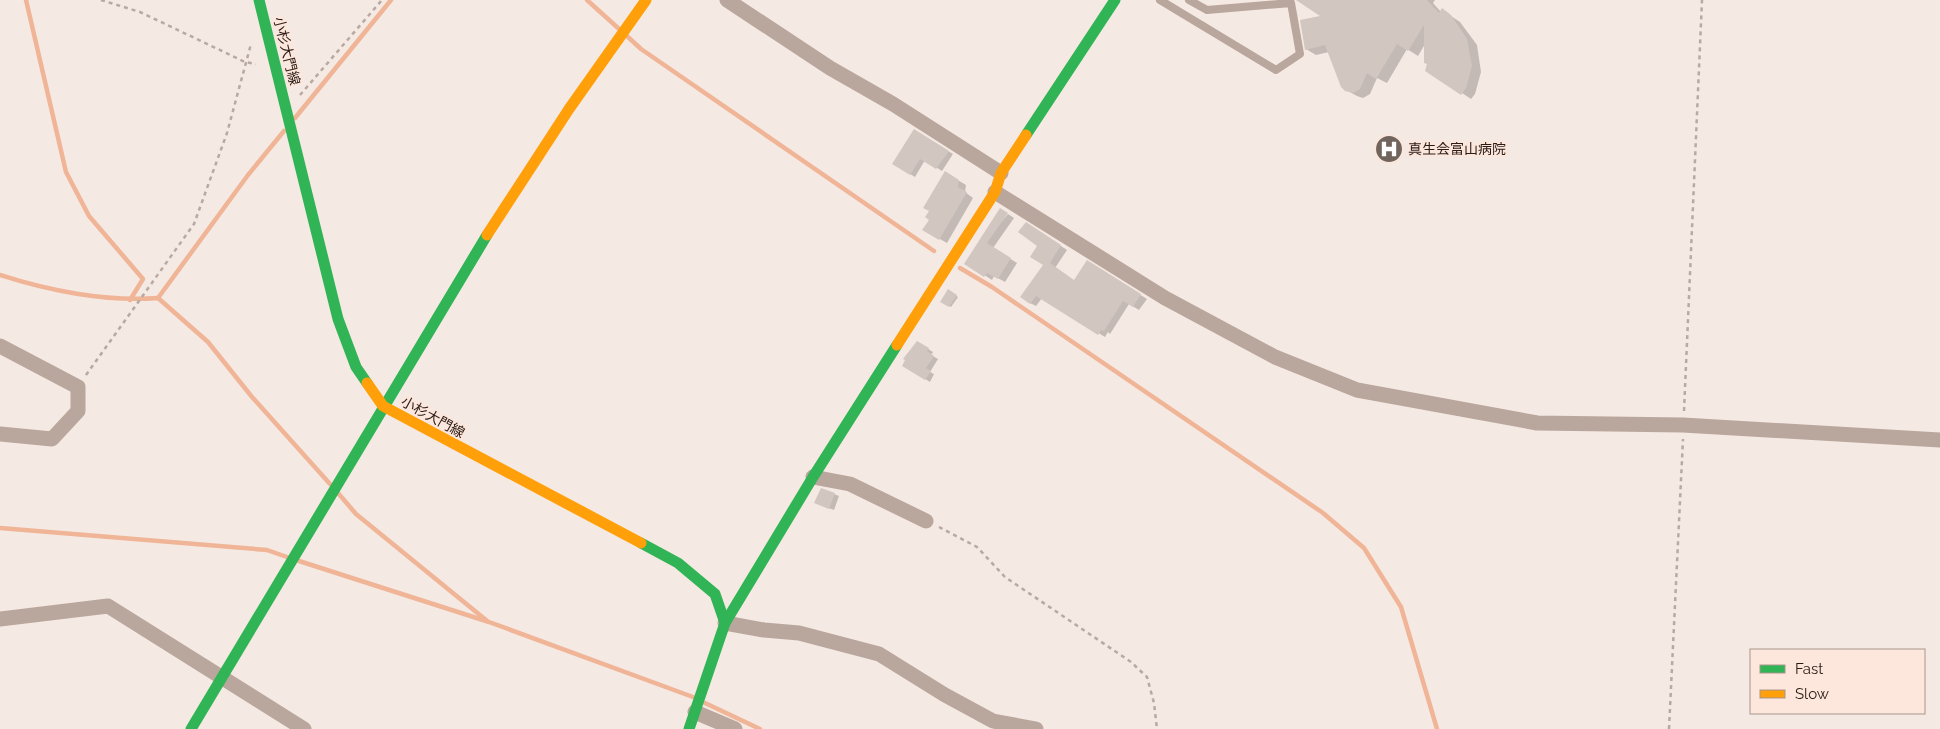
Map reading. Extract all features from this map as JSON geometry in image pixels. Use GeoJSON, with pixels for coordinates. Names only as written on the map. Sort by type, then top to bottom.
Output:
{"type":"FeatureCollection","features":[{"type":"Feature","properties":{"kind":"street","name":"小杉大門線"},"geometry":{"type":"LineString","coordinates":[[259,0],[338,320],[356,367],[383,406],[678,563],[715,594],[725,623]]}},
{"type":"Feature","properties":{"kind":"street"},"geometry":{"type":"LineString","coordinates":[[191,729],[300,543],[473,257],[547,142],[646,0]]}},
{"type":"Feature","properties":{"kind":"street"},"geometry":{"type":"LineString","coordinates":[[727,0],[830,68],[893,104],[1001,173]]}},
{"type":"Feature","properties":{"kind":"street"},"geometry":{"type":"LineString","coordinates":[[688,729],[725,623],[813,477],[995,192],[1001,173],[1116,0]]}},
{"type":"Feature","properties":{"kind":"street"},"geometry":{"type":"LineString","coordinates":[[995,192],[1165,298],[1275,357],[1357,390],[1537,423],[1683,425],[1940,440]]}},
{"type":"Feature","properties":{"kind":"street"},"geometry":{"type":"LineString","coordinates":[[0,346],[78,387],[78,412],[52,439],[0,434]]}},
{"type":"Feature","properties":{"kind":"street"},"geometry":{"type":"LineString","coordinates":[[813,477],[850,484],[926,521]]}},
{"type":"Feature","properties":{"kind":"street"},"geometry":{"type":"LineString","coordinates":[[0,619],[108,606],[304,729]]}},
{"type":"Feature","properties":{"kind":"street"},"geometry":{"type":"LineString","coordinates":[[725,623],[764,630],[799,633],[879,654],[945,694],[993,720],[1036,729]]}},
{"type":"Feature","properties":{"kind":"street"},"geometry":{"type":"LineString","coordinates":[[695,712],[735,729]]}},
{"type":"Feature","properties":{"kind":"lane"},"geometry":{"type":"LineString","coordinates":[[1160,0],[1276,70],[1300,54],[1291,3],[1207,10],[1188,0]]}},
{"type":"Feature","properties":{"kind":"path"},"geometry":{"type":"LineString","coordinates":[[101,0],[140,12],[245,62],[275,69]]}},
{"type":"Feature","properties":{"kind":"path"},"geometry":{"type":"LineString","coordinates":[[286,110],[382,0]]}},
{"type":"Feature","properties":{"kind":"path"},"geometry":{"type":"LineString","coordinates":[[1669,729],[1702,0]]}},
{"type":"Feature","properties":{"kind":"path"},"geometry":{"type":"LineString","coordinates":[[78,387],[194,224],[226,133],[253,37]]}},
{"type":"Feature","properties":{"kind":"path"},"geometry":{"type":"LineString","coordinates":[[926,521],[978,547],[1005,577],[1131,662],[1146,677],[1154,704],[1157,729]]}},
{"type":"Feature","properties":{"kind":"building"},"geometry":{"type":"Polygon","coordinates":[[[1296,0],[1427,0],[1439,13],[1442,8],[1451,15],[1467,39],[1472,66],[1466,88],[1461,95],[1425,71],[1427,64],[1424,63],[1424,25],[1408,51],[1397,44],[1376,79],[1367,73],[1360,89],[1353,93],[1345,91],[1341,87],[1325,45],[1305,50],[1300,20],[1320,16],[1296,0]]]}},
{"type":"Feature","properties":{"kind":"building"},"geometry":{"type":"Polygon","coordinates":[[[914,129],[949,151],[936,169],[920,159],[910,175],[892,164],[914,129]]]}},
{"type":"Feature","properties":{"kind":"building"},"geometry":{"type":"Polygon","coordinates":[[[945,171],[959,180],[958,187],[967,192],[939,240],[922,230],[929,220],[925,217],[929,211],[923,208],[945,171]]]}},
{"type":"Feature","properties":{"kind":"building"},"geometry":{"type":"Polygon","coordinates":[[[1000,208],[1008,213],[987,243],[1011,258],[998,279],[987,273],[984,277],[964,264],[1000,208]]]}},
{"type":"Feature","properties":{"kind":"building"},"geometry":{"type":"Polygon","coordinates":[[[1026,222],[1061,245],[1050,263],[1074,280],[1087,260],[1141,294],[1133,307],[1123,301],[1104,331],[1101,330],[1098,335],[1036,296],[1030,304],[1020,297],[1043,265],[1030,257],[1037,246],[1018,232],[1026,222]]]}},
{"type":"Feature","properties":{"kind":"building"},"geometry":{"type":"Polygon","coordinates":[[[948,289],[957,295],[949,307],[940,302],[948,289]]]}},
{"type":"Feature","properties":{"kind":"building"},"geometry":{"type":"Polygon","coordinates":[[[917,341],[929,348],[927,351],[934,356],[926,368],[931,371],[925,380],[902,366],[905,360],[903,359],[917,341]]]}},
{"type":"Feature","properties":{"kind":"building"},"geometry":{"type":"Polygon","coordinates":[[[821,488],[835,493],[829,509],[814,503],[821,488]]]}},
{"type":"Feature","properties":{"kind":"waterway"},"geometry":{"type":"LineString","coordinates":[[26,0],[66,172],[89,216],[143,279],[130,300]]}},
{"type":"Feature","properties":{"kind":"waterway"},"geometry":{"type":"LineString","coordinates":[[295,118],[391,0]]}},
{"type":"Feature","properties":{"kind":"waterway"},"geometry":{"type":"LineString","coordinates":[[587,0],[618,28]]}},
{"type":"Feature","properties":{"kind":"waterway"},"geometry":{"type":"LineString","coordinates":[[628,37],[641,49],[934,251]]}},
{"type":"Feature","properties":{"kind":"waterway"},"geometry":{"type":"LineString","coordinates":[[158,298],[248,175],[284,131]]}},
{"type":"Feature","properties":{"kind":"waterway"},"geometry":{"type":"LineString","coordinates":[[960,268],[992,287],[1323,513],[1364,548],[1401,607],[1437,729]]}},
{"type":"Feature","properties":{"kind":"waterway"},"geometry":{"type":"LineString","coordinates":[[0,275],[38,286],[78,294],[99,297],[158,298],[208,342],[252,397],[330,484]]}},
{"type":"Feature","properties":{"kind":"waterway"},"geometry":{"type":"LineString","coordinates":[[338,493],[356,514],[486,620]]}},
{"type":"Feature","properties":{"kind":"waterway"},"geometry":{"type":"LineString","coordinates":[[0,528],[267,550],[287,557]]}},
{"type":"Feature","properties":{"kind":"waterway"},"geometry":{"type":"LineString","coordinates":[[299,561],[489,622],[693,697]]}},
{"type":"Feature","properties":{"kind":"waterway"},"geometry":{"type":"LineString","coordinates":[[705,703],[760,729]]}},
{"type":"Feature","properties":{"kind":"traffic: fast"},"geometry":{"type":"LineString","coordinates":[[259,0],[338,319],[356,367],[367,383]]}},
{"type":"Feature","properties":{"kind":"traffic: fast"},"geometry":{"type":"LineString","coordinates":[[1026,135],[1115,0]]}},
{"type":"Feature","properties":{"kind":"traffic: fast"},"geometry":{"type":"LineString","coordinates":[[191,729],[487,235]]}},
{"type":"Feature","properties":{"kind":"traffic: fast"},"geometry":{"type":"LineString","coordinates":[[689,729],[725,623],[813,477],[897,345]]}},
{"type":"Feature","properties":{"kind":"traffic: fast"},"geometry":{"type":"LineString","coordinates":[[641,543],[678,563],[715,594],[725,623]]}},
{"type":"Feature","properties":{"kind":"traffic: slow"},"geometry":{"type":"LineString","coordinates":[[487,235],[569,109],[646,0]]}},
{"type":"Feature","properties":{"kind":"traffic: slow"},"geometry":{"type":"LineString","coordinates":[[897,345],[995,192],[1001,173],[1026,135]]}},
{"type":"Feature","properties":{"kind":"traffic: slow"},"geometry":{"type":"LineString","coordinates":[[367,383],[383,406],[641,543]]}},
{"type":"Feature","properties":{"kind":"place","name":"真生会富山病院"},"geometry":{"type":"Point","coordinates":[1389,149]}}]}
